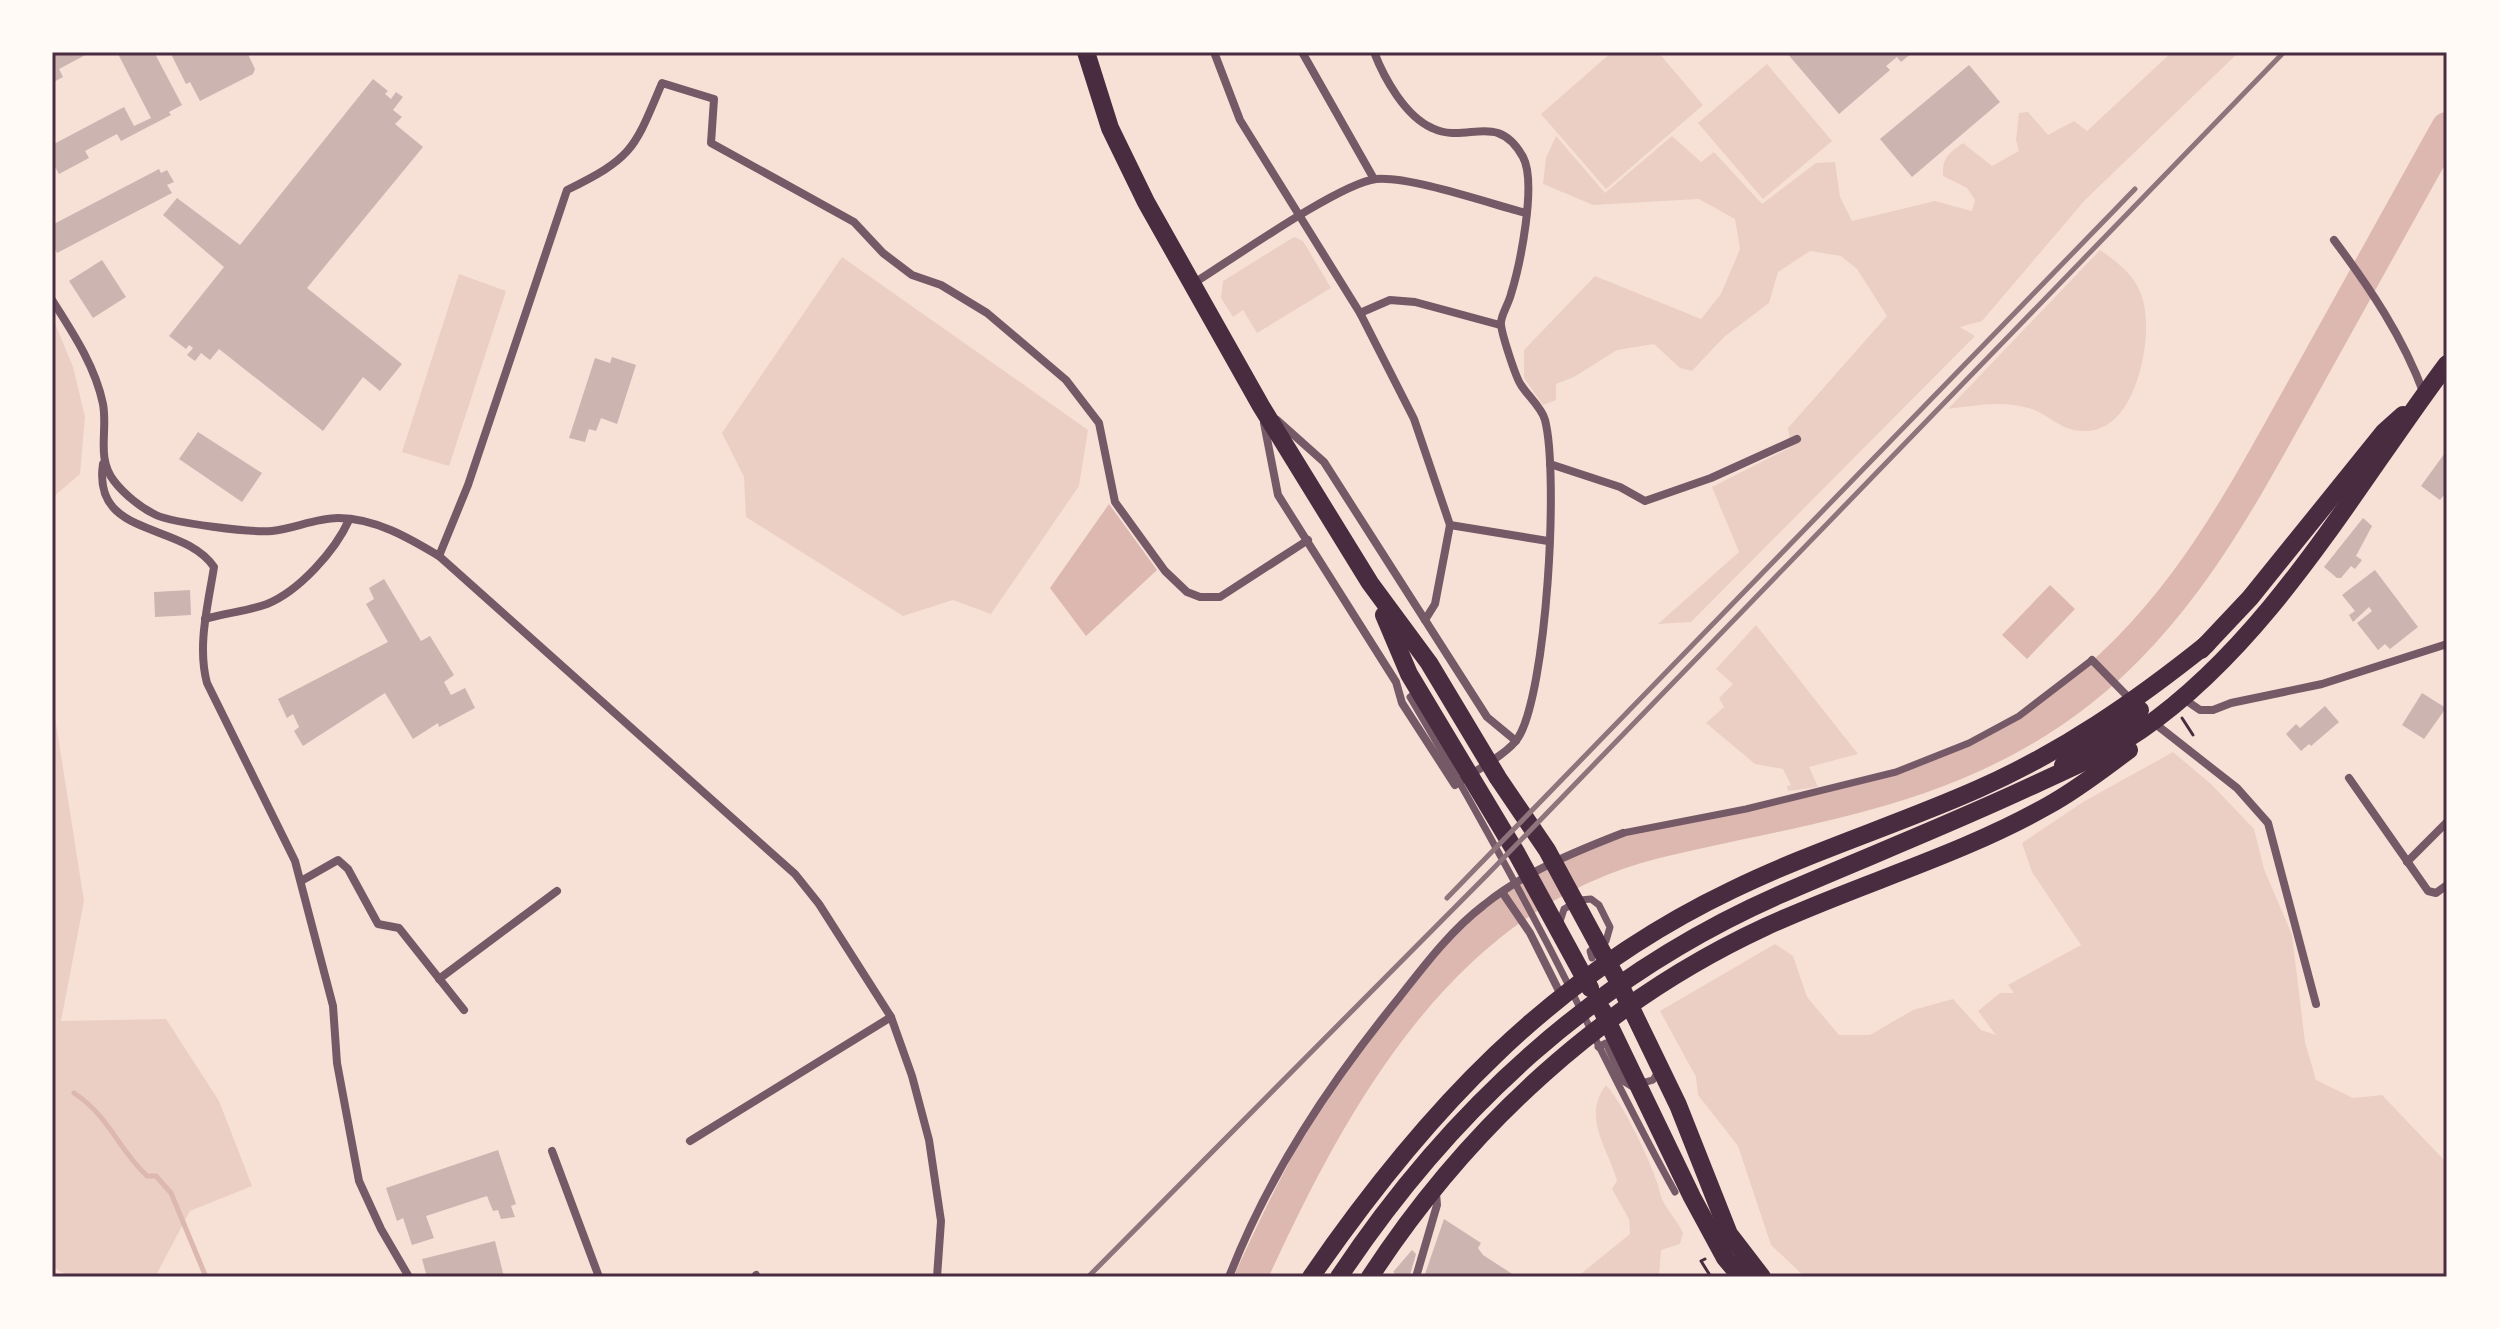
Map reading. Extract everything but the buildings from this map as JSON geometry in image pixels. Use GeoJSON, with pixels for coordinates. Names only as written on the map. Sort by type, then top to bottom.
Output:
{"type":"FeatureCollection","features":[{"type":"Feature","properties":{"kind":"main road"},"geometry":{"type":"LineString","coordinates":[[1086,52],[1116,141],[1146,202],[1261,406],[1370,583],[1429,663],[1498,778],[1547,850],[1619,983],[1672,1091],[1729,1234],[1762,1277]]}},
{"type":"Feature","properties":{"kind":"main road"},"geometry":{"type":"LineString","coordinates":[[1370,1277],[1435,1187],[1524,1092],[1583,1039],[1650,993],[1764,927],[1985,837],[2038,811],[2094,776],[2158,726],[2267,610],[2372,471],[2447,364]]}},
{"type":"Feature","properties":{"kind":"main road"},"geometry":{"type":"LineString","coordinates":[[2038,783],[2132,718],[2207,644],[2250,598],[2384,432],[2424,395]]}},
{"type":"Feature","properties":{"kind":"main road"},"geometry":{"type":"LineString","coordinates":[[1370,583],[1409,674],[1517,854],[1597,1000],[1692,1197],[1725,1258],[1741,1277]]}},
{"type":"Feature","properties":{"kind":"main road"},"geometry":{"type":"LineString","coordinates":[[1311,1277],[1395,1162],[1426,1127],[1490,1058],[1593,970],[1671,922],[1745,884],[1977,790],[2074,740],[2132,702],[2207,644]]}},
{"type":"Feature","properties":{"kind":"main road"},"geometry":{"type":"LineString","coordinates":[[1339,1277],[1407,1182],[1454,1127],[1516,1065],[1619,983],[1744,911],[2090,761],[2184,699]]}},
{"type":"Feature","properties":{"kind":"main road"},"geometry":{"type":"LineString","coordinates":[[1745,884],[1764,927]]}},
{"type":"Feature","properties":{"kind":"main road"},"geometry":{"type":"LineString","coordinates":[[1426,1127],[1428,1140],[1440,1154],[1462,1157]]}},
{"type":"Feature","properties":{"kind":"main road"},"geometry":{"type":"LineString","coordinates":[[1395,1162],[1418,1162],[1431,1174],[1435,1187]]}},
{"type":"Feature","properties":{"kind":"street"},"geometry":{"type":"LineString","coordinates":[[1214,52],[1240,120],[1360,313],[1414,419],[1450,525],[1435,604],[1425,620]]}},
{"type":"Feature","properties":{"kind":"street"},"geometry":{"type":"LineString","coordinates":[[1302,52],[1374,179]]}},
{"type":"Feature","properties":{"kind":"street"},"geometry":{"type":"LineString","coordinates":[[1261,406],[1278,495],[1396,682],[1402,703],[1455,785],[1516,741],[1532,697],[1539,657],[1550,464],[1545,417],[1518,382],[1500,325],[1525,239],[1529,173],[1523,158],[1509,140],[1495,130],[1450,132],[1431,128],[1407,108],[1374,52]]}},
{"type":"Feature","properties":{"kind":"street"},"geometry":{"type":"LineString","coordinates":[[439,556],[468,485],[567,190],[607,171],[636,145],[662,83],[714,99],[711,143],[854,222],[883,253],[912,275],[941,285],[987,313],[1066,380],[1099,423],[1115,502],[1165,571],[1187,592],[1200,597],[1220,597],[1308,540]]}},
{"type":"Feature","properties":{"kind":"street"},"geometry":{"type":"LineString","coordinates":[[1194,283],[1340,192],[1374,179],[1407,182],[1526,213]]}},
{"type":"Feature","properties":{"kind":"street"},"geometry":{"type":"LineString","coordinates":[[2334,240],[2375,296],[2413,365],[2424,395]]}},
{"type":"Feature","properties":{"kind":"street"},"geometry":{"type":"LineString","coordinates":[[52,300],[80,343],[100,395],[101,480],[106,499],[122,517],[173,537],[207,556],[214,567],[205,619],[202,666],[207,683],[295,861],[333,1006],[337,1063],[359,1181],[409,1277]]}},
{"type":"Feature","properties":{"kind":"street"},"geometry":{"type":"LineString","coordinates":[[1360,313],[1390,300],[1415,302],[1500,325]]}},
{"type":"Feature","properties":{"kind":"street"},"geometry":{"type":"LineString","coordinates":[[1261,406],[1324,462],[1487,717],[1516,741]]}},
{"type":"Feature","properties":{"kind":"street"},"geometry":{"type":"LineString","coordinates":[[1550,464],[1620,487],[1645,501],[1711,478],[1797,439]]}},
{"type":"Feature","properties":{"kind":"street"},"geometry":{"type":"LineString","coordinates":[[103,464],[114,481],[158,517],[270,531],[337,518],[402,533],[439,556],[795,874],[891,1017],[912,1076],[929,1140],[941,1221],[937,1277]]}},
{"type":"Feature","properties":{"kind":"street"},"geometry":{"type":"LineString","coordinates":[[205,619],[267,604],[294,586],[339,541],[349,520]]}},
{"type":"Feature","properties":{"kind":"street"},"geometry":{"type":"LineString","coordinates":[[1450,525],[1548,541]]}},
{"type":"Feature","properties":{"kind":"street"},"geometry":{"type":"LineString","coordinates":[[2184,699],[2200,710],[2213,710],[2322,684],[2447,644]]}},
{"type":"Feature","properties":{"kind":"street"},"geometry":{"type":"LineString","coordinates":[[1403,653],[1454,739]]}},
{"type":"Feature","properties":{"kind":"street"},"geometry":{"type":"LineString","coordinates":[[1229,1277],[1290,1149],[1337,1078],[1438,948],[1538,869],[1623,833],[1746,809],[1896,772],[1969,743],[2019,716],[2095,663],[2132,702]]}},
{"type":"Feature","properties":{"kind":"street"},"geometry":{"type":"LineString","coordinates":[[1423,686],[1410,697],[1470,798],[1675,1192]]}},
{"type":"Feature","properties":{"kind":"street"},"geometry":{"type":"LineString","coordinates":[[2158,726],[2237,788],[2268,823],[2316,1004]]}},
{"type":"Feature","properties":{"kind":"street"},"geometry":{"type":"LineString","coordinates":[[2349,778],[2428,891],[2436,893],[2447,885]]}},
{"type":"Feature","properties":{"kind":"street"},"geometry":{"type":"LineString","coordinates":[[2407,862],[2447,822]]}},
{"type":"Feature","properties":{"kind":"street"},"geometry":{"type":"LineString","coordinates":[[301,881],[338,860],[348,869],[378,924],[399,928],[464,1010]]}},
{"type":"Feature","properties":{"kind":"street"},"geometry":{"type":"LineString","coordinates":[[439,979],[557,891]]}},
{"type":"Feature","properties":{"kind":"street"},"geometry":{"type":"LineString","coordinates":[[1504,895],[1519,914],[1561,995]]}},
{"type":"Feature","properties":{"kind":"street"},"geometry":{"type":"LineString","coordinates":[[1547,943],[1562,935],[1559,927],[1564,909],[1580,900],[1591,899],[1599,905],[1610,927],[1606,941],[1590,951],[1592,958]]}},
{"type":"Feature","properties":{"kind":"street"},"geometry":{"type":"LineString","coordinates":[[1598,1047],[1606,1043],[1623,1081],[1631,1086],[1653,1080],[1660,1061],[1636,1012]]}},
{"type":"Feature","properties":{"kind":"street"},"geometry":{"type":"LineString","coordinates":[[690,1141],[891,1017]]}},
{"type":"Feature","properties":{"kind":"street"},"geometry":{"type":"LineString","coordinates":[[552,1151],[599,1277]]}},
{"type":"Feature","properties":{"kind":"street"},"geometry":{"type":"LineString","coordinates":[[1416,1277],[1437,1205],[1435,1187]]}},
{"type":"Feature","properties":{"kind":"shaded area"},"geometry":{"type":"Polygon","coordinates":[[[1612,52],[1658,52],[1703,105],[1606,189],[1541,114],[1612,52]]]}},
{"type":"Feature","properties":{"kind":"shaded area"},"geometry":{"type":"Polygon","coordinates":[[[2172,52],[2239,52],[2085,200],[1982,321],[1960,327],[1975,336],[1691,622],[1658,624],[1739,552],[1712,487],[1791,447],[1788,428],[1887,316],[1857,269],[1841,256],[1810,251],[1778,272],[1769,303],[1724,337],[1692,371],[1680,368],[1654,344],[1617,350],[1574,377],[1556,384],[1556,400],[1543,405],[1524,378],[1524,350],[1595,276],[1701,319],[1721,294],[1740,249],[1735,219],[1699,199],[1593,205],[1543,184],[1546,158],[1556,136],[1605,193],[1672,136],[1701,162],[1714,152],[1762,204],[1816,163],[1835,162],[1840,197],[1852,221],[1935,201],[1972,211],[1975,200],[1967,188],[1943,176],[1945,160],[1954,150],[1963,143],[1992,166],[2019,151],[2016,140],[2019,113],[2028,112],[2048,135],[2074,121],[2087,131],[2172,52]]]}},
{"type":"Feature","properties":{"kind":"shaded area"},"geometry":{"type":"Polygon","coordinates":[[[1767,64],[1832,141],[1763,199],[1698,123],[1767,64]]]}},
{"type":"Feature","properties":{"kind":"shaded area"},"geometry":{"type":"Polygon","coordinates":[[[1294,237],[1303,241],[1331,288],[1257,333],[1243,310],[1233,317],[1221,298],[1223,281],[1294,237]]]}},
{"type":"Feature","properties":{"kind":"shaded area"},"geometry":{"type":"Polygon","coordinates":[[[2100,250],[2130,276],[2142,295],[2145,307],[2146,335],[2140,369],[2135,387],[2117,417],[2089,431],[2070,429],[2022,406],[1990,404],[1948,409],[2100,250]]]}},
{"type":"Feature","properties":{"kind":"shaded area"},"geometry":{"type":"Polygon","coordinates":[[[842,257],[1088,430],[1079,486],[991,614],[953,600],[903,616],[746,517],[744,477],[722,433],[842,257]]]}},
{"type":"Feature","properties":{"kind":"shaded area"},"geometry":{"type":"Polygon","coordinates":[[[459,274],[506,291],[449,466],[402,452],[459,274]]]}},
{"type":"Feature","properties":{"kind":"shaded area"},"geometry":{"type":"Polygon","coordinates":[[[52,316],[73,367],[85,417],[80,474],[52,498],[52,316]]]}},
{"type":"Feature","properties":{"kind":"shaded area"},"geometry":{"type":"Polygon","coordinates":[[[1109,504],[1157,570],[1086,636],[1050,588],[1109,504]]]}},
{"type":"Feature","properties":{"kind":"shaded area"},"geometry":{"type":"Polygon","coordinates":[[[2050,585],[2075,609],[2027,659],[2002,635],[2050,585]]]}},
{"type":"Feature","properties":{"kind":"shaded area"},"geometry":{"type":"Polygon","coordinates":[[[1756,625],[1858,754],[1809,767],[1818,787],[1788,791],[1787,786],[1791,785],[1783,769],[1755,764],[1706,723],[1724,707],[1719,698],[1733,684],[1716,669],[1756,625]]]}},
{"type":"Feature","properties":{"kind":"shaded area"},"geometry":{"type":"Polygon","coordinates":[[[52,698],[84,901],[61,1021],[166,1019],[219,1101],[252,1186],[190,1211],[155,1277],[71,1277],[52,1267],[52,698]]]}},
{"type":"Feature","properties":{"kind":"shaded area"},"geometry":{"type":"Polygon","coordinates":[[[2173,752],[2211,784],[2254,829],[2264,869],[2292,935],[2305,1042],[2316,1080],[2353,1098],[2382,1095],[2447,1163],[2447,1277],[1805,1277],[1771,1245],[1738,1146],[1698,1095],[1696,1077],[1660,1011],[1775,944],[1793,956],[1807,997],[1839,1035],[1870,1035],[1913,1010],[1953,999],[1981,1030],[1996,1035],[1978,1011],[2000,993],[2014,993],[2008,985],[2081,945],[2032,872],[2022,843],[2083,802],[2173,752]]]}},
{"type":"Feature","properties":{"kind":"shaded area"},"geometry":{"type":"Polygon","coordinates":[[[1606,1085],[1630,1122],[1663,1200],[1683,1233],[1680,1244],[1661,1250],[1659,1277],[1577,1277],[1630,1234],[1629,1219],[1612,1189],[1617,1181],[1596,1121],[1599,1097],[1606,1085]]]}},
{"type":"Feature","properties":{"kind":"waterway"},"geometry":{"type":"LineString","coordinates":[[1251,1277],[1319,1140],[1360,1073],[1405,1011],[1456,955],[1514,907],[1580,869],[1654,843],[1876,792],[1981,753],[2031,726],[2080,692],[2117,659],[2181,587],[2234,508],[2447,128]]}},
{"type":"Feature","properties":{"kind":"waterway"},"geometry":{"type":"LineString","coordinates":[[74,1093],[105,1122],[147,1176],[156,1176],[171,1193],[206,1277]]}},
{"type":"Feature","properties":{"kind":"railway"},"geometry":{"type":"LineString","coordinates":[[1088,1277],[1487,875],[2284,52]]}},
{"type":"Feature","properties":{"kind":"railway"},"geometry":{"type":"LineString","coordinates":[[1447,898],[2135,189]]}}]}
